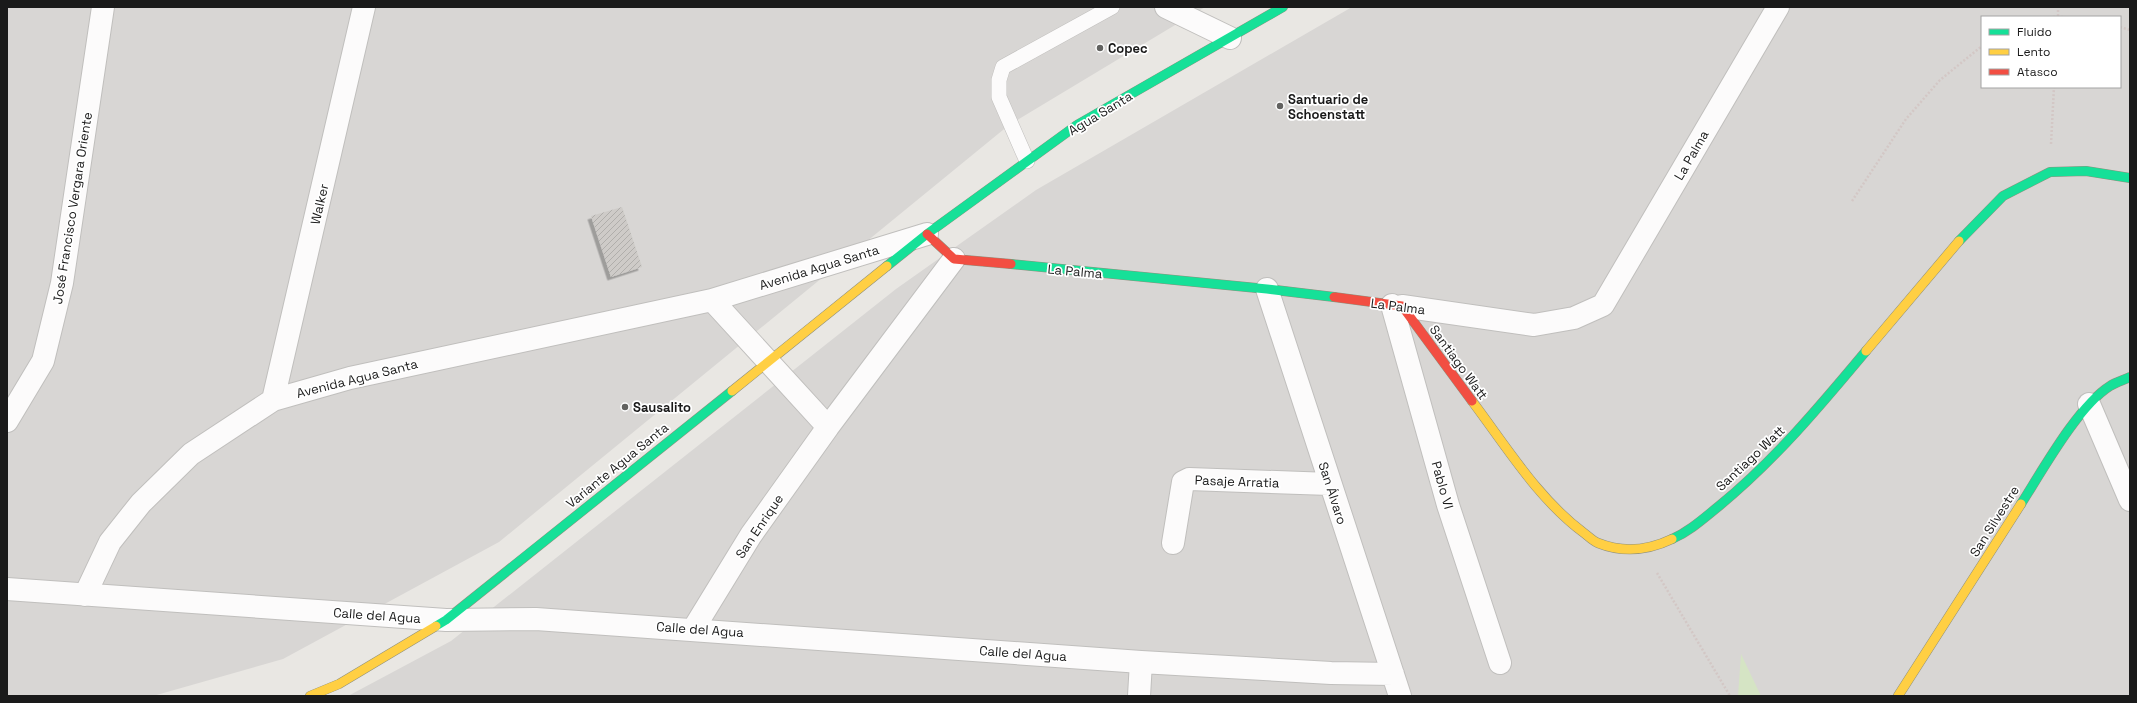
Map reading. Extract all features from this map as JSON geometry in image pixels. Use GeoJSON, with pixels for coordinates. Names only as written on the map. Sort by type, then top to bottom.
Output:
{"type":"FeatureCollection","features":[{"type":"Feature","properties":{"kind":"street","name":"José Francisco Vergara Oriente"},"geometry":{"type":"LineString","coordinates":[[7,421],[43,361],[62,283],[103,7]]}},
{"type":"Feature","properties":{"kind":"street","name":"Walker"},"geometry":{"type":"LineString","coordinates":[[273,400],[364,7]]}},
{"type":"Feature","properties":{"kind":"street"},"geometry":{"type":"LineString","coordinates":[[1166,7],[1230,38]]}},
{"type":"Feature","properties":{"kind":"street","name":"Agua Santa"},"geometry":{"type":"LineString","coordinates":[[927,234],[1077,125],[1283,7]]}},
{"type":"Feature","properties":{"kind":"street","name":"La Palma"},"geometry":{"type":"LineString","coordinates":[[954,260],[1267,289],[1397,305],[1534,325],[1574,318],[1603,305],[1778,7]]}},
{"type":"Feature","properties":{"kind":"street","name":"Santiago Watt"},"geometry":{"type":"LineString","coordinates":[[1397,305],[1529,477],[1565,519],[1597,543],[1619,549],[1642,549],[1664,543],[1685,533],[1743,486],[1800,428],[1964,235],[2003,196],[2050,172],[2086,171],[2130,178]]}},
{"type":"Feature","properties":{"kind":"street","name":"Avenida Agua Santa"},"geometry":{"type":"LineString","coordinates":[[85,594],[110,542],[142,503],[191,454],[273,400],[350,378],[712,300],[927,234]]}},
{"type":"Feature","properties":{"kind":"street"},"geometry":{"type":"LineString","coordinates":[[927,234],[954,260]]}},
{"type":"Feature","properties":{"kind":"street","name":"Variante Agua Santa"},"geometry":{"type":"LineString","coordinates":[[310,696],[339,684],[446,620],[927,234]]}},
{"type":"Feature","properties":{"kind":"street","name":"San Enrique"},"geometry":{"type":"LineString","coordinates":[[694,628],[751,535],[828,427],[954,260]]}},
{"type":"Feature","properties":{"kind":"street","name":"San Álvaro"},"geometry":{"type":"LineString","coordinates":[[1267,289],[1400,696]]}},
{"type":"Feature","properties":{"kind":"street"},"geometry":{"type":"LineString","coordinates":[[712,300],[767,362],[828,427]]}},
{"type":"Feature","properties":{"kind":"street","name":"Pablo VI"},"geometry":{"type":"LineString","coordinates":[[1397,305],[1448,505],[1500,663]]}},
{"type":"Feature","properties":{"kind":"street","name":"San Silvestre"},"geometry":{"type":"LineString","coordinates":[[1898,696],[2056,448],[2089,404],[2110,386],[2130,377]]}},
{"type":"Feature","properties":{"kind":"street"},"geometry":{"type":"LineString","coordinates":[[2089,404],[2130,500]]}},
{"type":"Feature","properties":{"kind":"street","name":"Pasaje Arratia"},"geometry":{"type":"LineString","coordinates":[[1173,543],[1183,482],[1189,479],[1330,484]]}},
{"type":"Feature","properties":{"kind":"street","name":"Calle del Agua"},"geometry":{"type":"LineString","coordinates":[[7,590],[85,594],[446,620],[536,618],[694,628],[1142,662],[1331,673],[1393,674]]}},
{"type":"Feature","properties":{"kind":"street"},"geometry":{"type":"LineString","coordinates":[[1139,696],[1142,662]]}},
{"type":"Feature","properties":{"kind":"lane"},"geometry":{"type":"LineString","coordinates":[[1027,161],[999,97],[999,80],[1003,67],[1112,7]]}},
{"type":"Feature","properties":{"kind":"path"},"geometry":{"type":"LineString","coordinates":[[2058,7],[2058,16]]}},
{"type":"Feature","properties":{"kind":"path"},"geometry":{"type":"LineString","coordinates":[[1852,201],[1906,119],[1940,80],[1981,47]]}},
{"type":"Feature","properties":{"kind":"path"},"geometry":{"type":"LineString","coordinates":[[2050,172],[2054,88]]}},
{"type":"Feature","properties":{"kind":"path"},"geometry":{"type":"LineString","coordinates":[[1642,549],[1730,696]]}},
{"type":"Feature","properties":{"kind":"shaded area"},"geometry":{"type":"Polygon","coordinates":[[[7,7],[1205,7],[1009,125],[499,542],[283,659],[153,696],[7,696],[7,7]]]}},
{"type":"Feature","properties":{"kind":"shaded area"},"geometry":{"type":"Polygon","coordinates":[[[1352,7],[2130,7],[2130,696],[348,696],[451,641],[896,289],[1036,190],[1352,7]]]}},
{"type":"Feature","properties":{"kind":"green space"},"geometry":{"type":"Polygon","coordinates":[[[1741,654],[1761,696],[1738,696],[1741,654]]]}},
{"type":"Feature","properties":{"kind":"building"},"geometry":{"type":"Polygon","coordinates":[[[622,207],[642,267],[611,277],[591,216],[622,207]]]}},
{"type":"Feature","properties":{"kind":"traffic: fast"},"geometry":{"type":"LineString","coordinates":[[887,266],[927,234],[1077,125],[1283,7]]}},
{"type":"Feature","properties":{"kind":"traffic: fast"},"geometry":{"type":"LineString","coordinates":[[1959,241],[2003,196],[2050,172],[2086,171],[2130,178]]}},
{"type":"Feature","properties":{"kind":"traffic: fast"},"geometry":{"type":"LineString","coordinates":[[1011,264],[1334,297]]}},
{"type":"Feature","properties":{"kind":"traffic: fast"},"geometry":{"type":"LineString","coordinates":[[1672,539],[1702,520],[1759,470],[1814,412],[1866,351]]}},
{"type":"Feature","properties":{"kind":"traffic: fast"},"geometry":{"type":"LineString","coordinates":[[2021,504],[2073,423],[2098,395],[2115,383],[2130,377]]}},
{"type":"Feature","properties":{"kind":"traffic: fast"},"geometry":{"type":"LineString","coordinates":[[436,626],[446,620],[732,391]]}},
{"type":"Feature","properties":{"kind":"traffic: slow"},"geometry":{"type":"LineString","coordinates":[[1866,351],[1959,241]]}},
{"type":"Feature","properties":{"kind":"traffic: slow"},"geometry":{"type":"LineString","coordinates":[[732,391],[887,266]]}},
{"type":"Feature","properties":{"kind":"traffic: slow"},"geometry":{"type":"LineString","coordinates":[[1472,401],[1510,454],[1537,488],[1567,519],[1592,540],[1607,546],[1636,549],[1654,546],[1672,539]]}},
{"type":"Feature","properties":{"kind":"traffic: slow"},"geometry":{"type":"LineString","coordinates":[[1898,696],[2021,504]]}},
{"type":"Feature","properties":{"kind":"traffic: slow"},"geometry":{"type":"LineString","coordinates":[[310,696],[339,684],[436,626]]}},
{"type":"Feature","properties":{"kind":"traffic: jam"},"geometry":{"type":"LineString","coordinates":[[927,234],[954,259],[1011,264]]}},
{"type":"Feature","properties":{"kind":"traffic: jam"},"geometry":{"type":"LineString","coordinates":[[1334,297],[1402,306],[1472,401]]}},
{"type":"Feature","properties":{"kind":"place","name":"Copec"},"geometry":{"type":"Point","coordinates":[1100,48]}},
{"type":"Feature","properties":{"kind":"place","name":"Santuario de Schoenstatt"},"geometry":{"type":"Point","coordinates":[1280,106]}},
{"type":"Feature","properties":{"kind":"place","name":"Sausalito"},"geometry":{"type":"Point","coordinates":[625,407]}}]}
